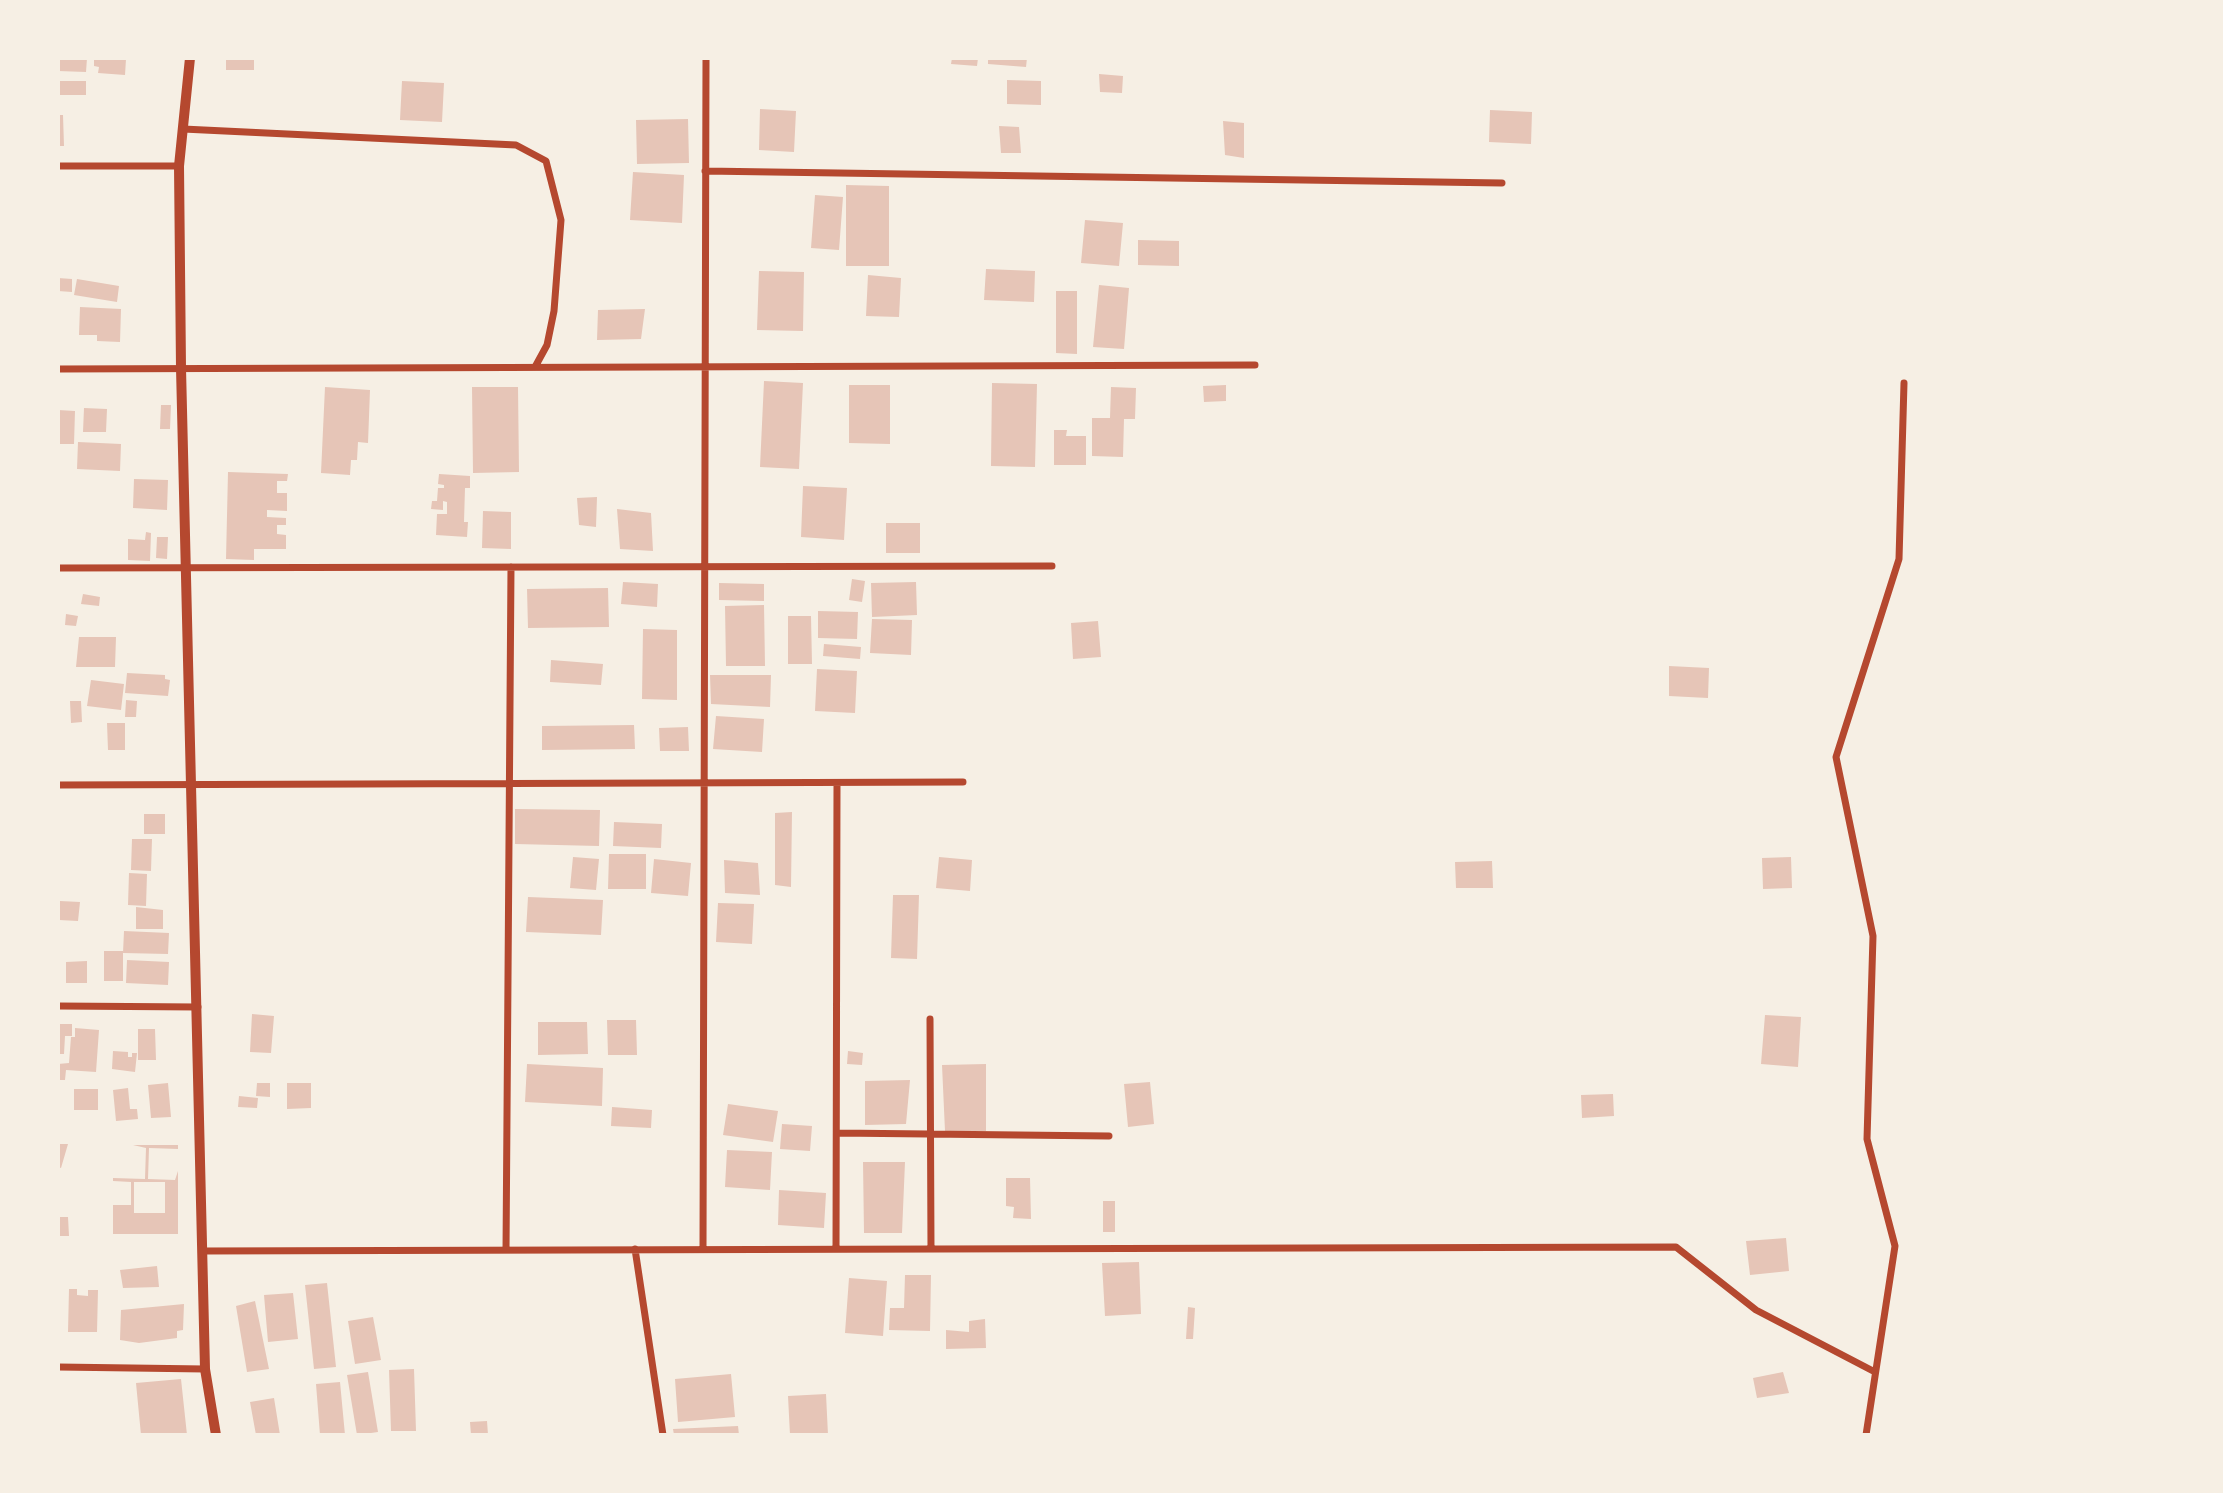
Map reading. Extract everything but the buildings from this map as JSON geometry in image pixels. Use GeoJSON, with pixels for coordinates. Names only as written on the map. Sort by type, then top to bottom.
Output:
{"type":"FeatureCollection","features":[{"type":"Feature","properties":{"kind":"street"},"geometry":{"type":"LineString","coordinates":[[190,58],[179,166],[181,368],[205,1369],[216,1435]]}},
{"type":"Feature","properties":{"kind":"street"},"geometry":{"type":"LineString","coordinates":[[703,1250],[705,58]]}},
{"type":"Feature","properties":{"kind":"street"},"geometry":{"type":"LineString","coordinates":[[183,129],[516,145],[546,161],[561,220],[554,311],[547,345],[536,367]]}},
{"type":"Feature","properties":{"kind":"street"},"geometry":{"type":"LineString","coordinates":[[58,166],[179,166]]}},
{"type":"Feature","properties":{"kind":"street"},"geometry":{"type":"LineString","coordinates":[[705,171],[1502,183]]}},
{"type":"Feature","properties":{"kind":"street"},"geometry":{"type":"LineString","coordinates":[[58,369],[1255,365]]}},
{"type":"Feature","properties":{"kind":"street"},"geometry":{"type":"LineString","coordinates":[[1866,1435],[1895,1247],[1867,1139],[1873,936],[1836,757],[1899,559],[1904,383]]}},
{"type":"Feature","properties":{"kind":"street"},"geometry":{"type":"LineString","coordinates":[[58,568],[1052,566]]}},
{"type":"Feature","properties":{"kind":"street"},"geometry":{"type":"LineString","coordinates":[[506,1250],[510,567]]}},
{"type":"Feature","properties":{"kind":"street"},"geometry":{"type":"LineString","coordinates":[[58,785],[963,782]]}},
{"type":"Feature","properties":{"kind":"street"},"geometry":{"type":"LineString","coordinates":[[836,1249],[838,783]]}},
{"type":"Feature","properties":{"kind":"street"},"geometry":{"type":"LineString","coordinates":[[58,1006],[198,1007]]}},
{"type":"Feature","properties":{"kind":"street"},"geometry":{"type":"LineString","coordinates":[[930,1019],[931,1249]]}},
{"type":"Feature","properties":{"kind":"street"},"geometry":{"type":"LineString","coordinates":[[837,1133],[1108,1136]]}},
{"type":"Feature","properties":{"kind":"street"},"geometry":{"type":"LineString","coordinates":[[203,1251],[1676,1247],[1756,1310],[1875,1372]]}},
{"type":"Feature","properties":{"kind":"street"},"geometry":{"type":"LineString","coordinates":[[635,1249],[663,1435]]}},
{"type":"Feature","properties":{"kind":"street"},"geometry":{"type":"LineString","coordinates":[[58,1367],[205,1369]]}}]}
